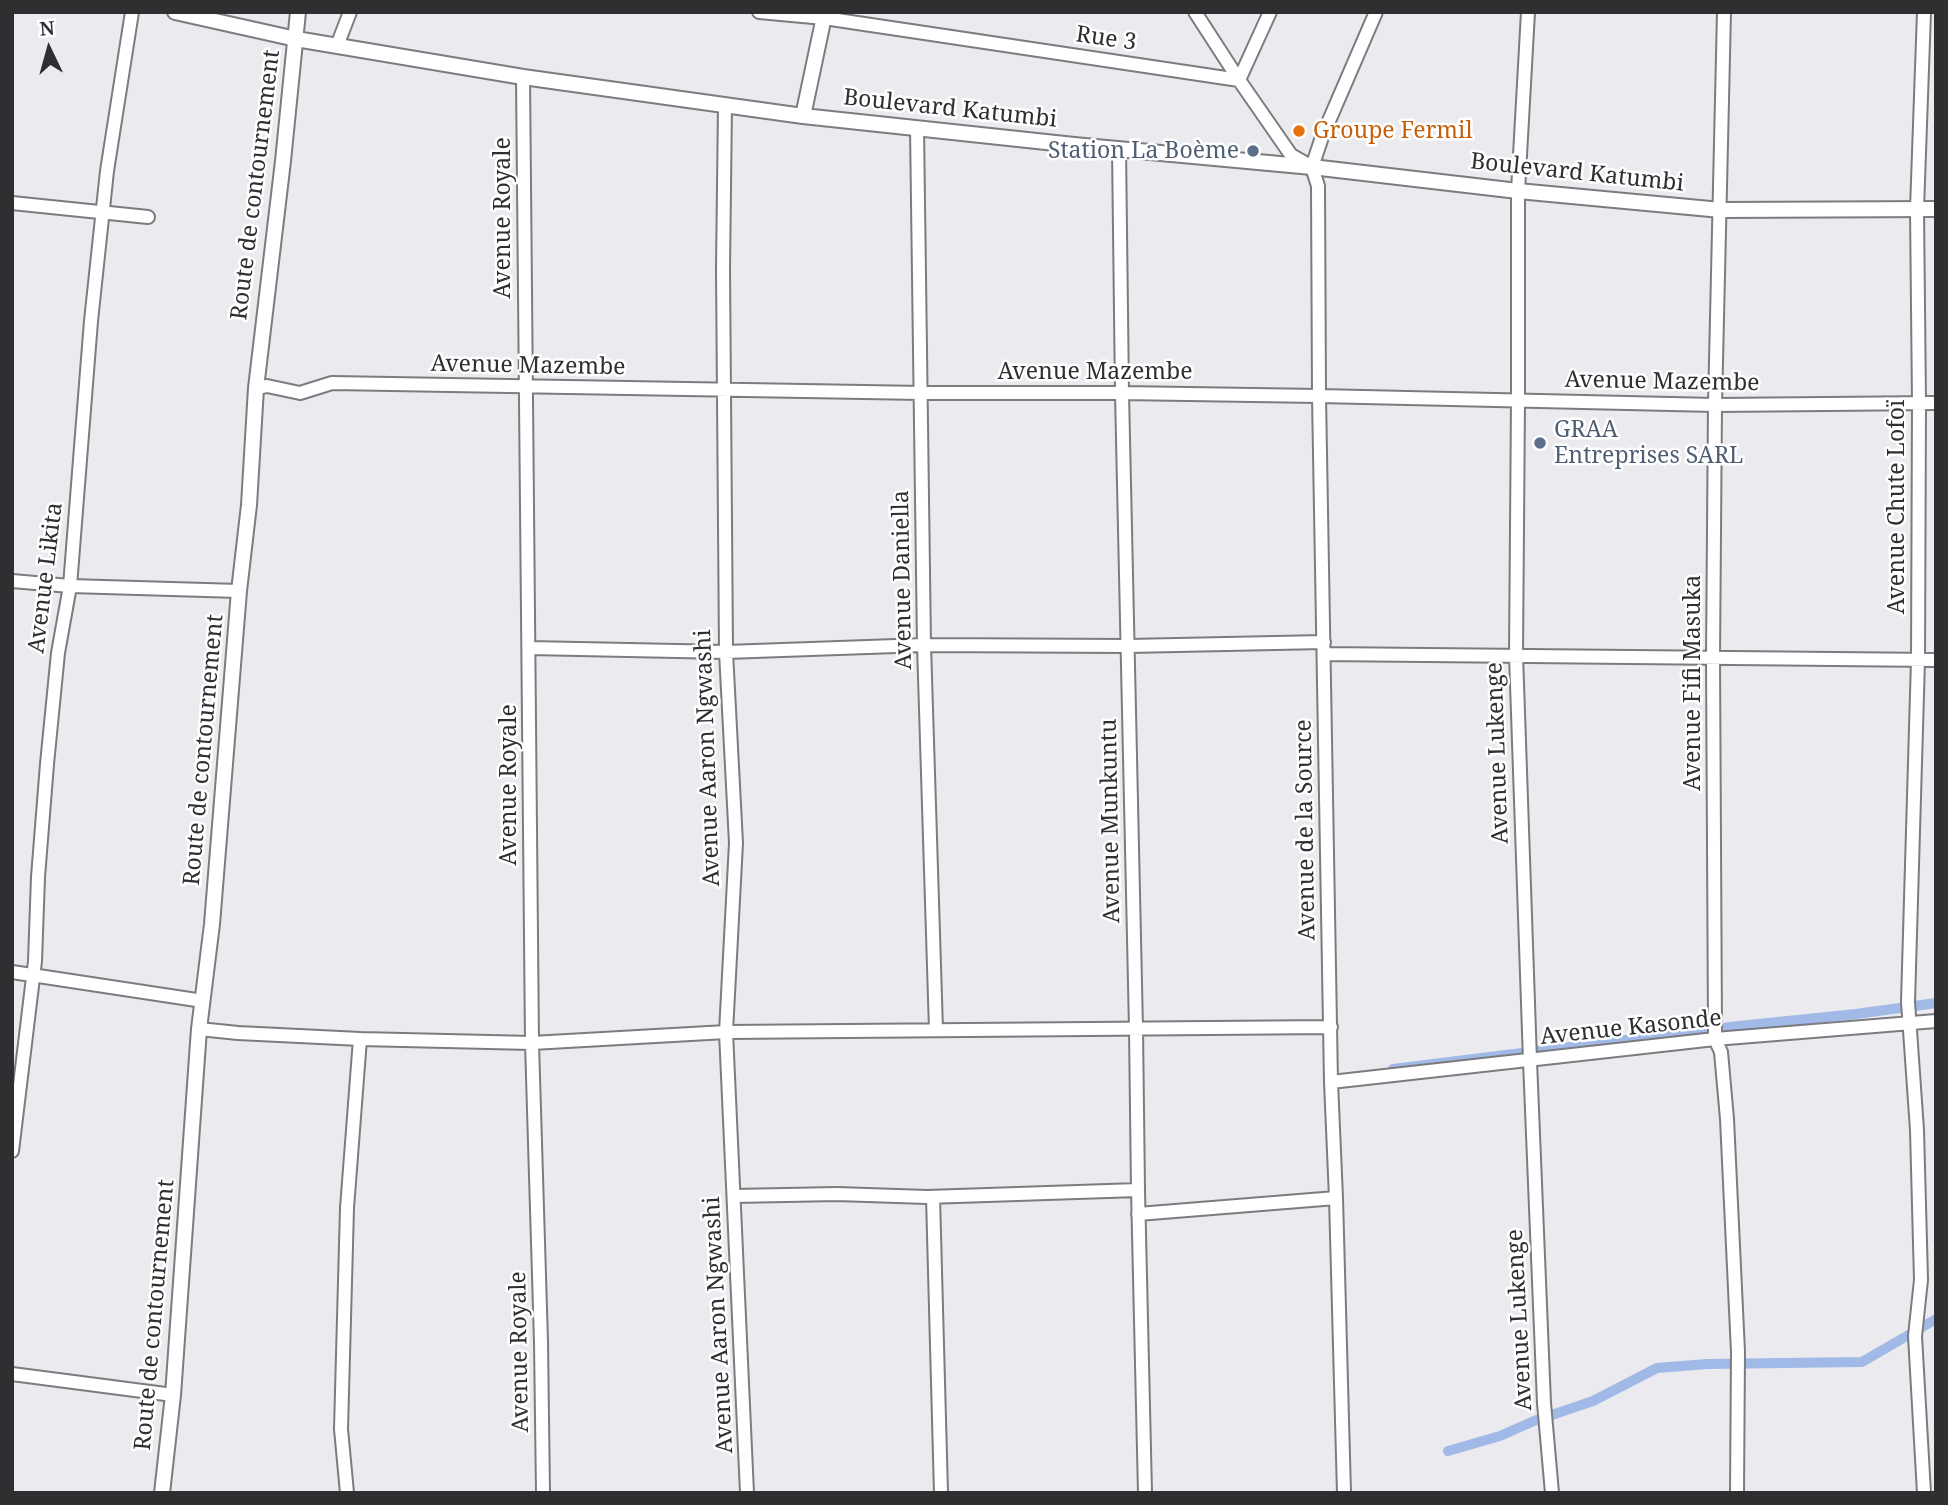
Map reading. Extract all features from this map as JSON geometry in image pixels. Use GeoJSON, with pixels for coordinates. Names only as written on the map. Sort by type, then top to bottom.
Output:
{"type":"FeatureCollection","features":[{"type":"Feature","properties":{"kind":"street","name":"Avenue Likita"},"geometry":{"type":"LineString","coordinates":[[12,1150],[33,974],[38,877],[58,653],[70,586],[91,321],[107,171],[132,12]]}},
{"type":"Feature","properties":{"kind":"street","name":"Boulevard Katumbi"},"geometry":{"type":"LineString","coordinates":[[175,12],[221,17],[296,39],[523,77],[803,116],[1721,210],[1936,209]]}},
{"type":"Feature","properties":{"kind":"street","name":"Route de contournement"},"geometry":{"type":"LineString","coordinates":[[162,1493],[173,1395],[199,1029],[212,924],[239,591],[249,505],[256,388],[298,12]]}},
{"type":"Feature","properties":{"kind":"street"},"geometry":{"type":"LineString","coordinates":[[337,46],[350,12]]}},
{"type":"Feature","properties":{"kind":"street","name":"Rue 3"},"geometry":{"type":"LineString","coordinates":[[759,12],[824,15],[1239,80]]}},
{"type":"Feature","properties":{"kind":"street"},"geometry":{"type":"LineString","coordinates":[[1195,12],[1291,155],[1312,167],[1322,136],[1376,12]]}},
{"type":"Feature","properties":{"kind":"street"},"geometry":{"type":"LineString","coordinates":[[1239,80],[1270,12]]}},
{"type":"Feature","properties":{"kind":"street","name":"Avenue Lukenge"},"geometry":{"type":"LineString","coordinates":[[1528,12],[1518,191],[1516,654],[1544,1403],[1552,1493]]}},
{"type":"Feature","properties":{"kind":"street","name":"Avenue Fifi Masuka"},"geometry":{"type":"LineString","coordinates":[[1724,12],[1715,405],[1715,1039],[1721,1052],[1723,1073],[1738,1352],[1737,1493]]}},
{"type":"Feature","properties":{"kind":"street","name":"Avenue Chute Lofoï"},"geometry":{"type":"LineString","coordinates":[[1924,12],[1929,31],[1917,209],[1918,660],[1908,1002],[1917,1130],[1921,1280],[1915,1336],[1924,1493]]}},
{"type":"Feature","properties":{"kind":"street"},"geometry":{"type":"LineString","coordinates":[[803,116],[824,15]]}},
{"type":"Feature","properties":{"kind":"street","name":"Avenue Royale"},"geometry":{"type":"LineString","coordinates":[[523,77],[532,1043],[543,1493]]}},
{"type":"Feature","properties":{"kind":"street","name":"Avenue Aaron Ngwashi"},"geometry":{"type":"LineString","coordinates":[[725,105],[726,652],[736,843],[726,1032],[747,1493]]}},
{"type":"Feature","properties":{"kind":"street","name":"Avenue Daniella"},"geometry":{"type":"LineString","coordinates":[[917,128],[924,645],[936,1030]]}},
{"type":"Feature","properties":{"kind":"street","name":"Avenue Munkuntu"},"geometry":{"type":"LineString","coordinates":[[1119,149],[1145,1493]]}},
{"type":"Feature","properties":{"kind":"street","name":"Avenue de la Source"},"geometry":{"type":"LineString","coordinates":[[1312,167],[1318,186],[1318,396],[1331,1082],[1344,1493]]}},
{"type":"Feature","properties":{"kind":"street"},"geometry":{"type":"LineString","coordinates":[[12,203],[148,217]]}},
{"type":"Feature","properties":{"kind":"street","name":"Avenue Mazembe"},"geometry":{"type":"LineString","coordinates":[[256,388],[267,386],[300,393],[332,383],[922,393],[1318,396],[1715,405],[1936,403]]}},
{"type":"Feature","properties":{"kind":"street"},"geometry":{"type":"LineString","coordinates":[[12,581],[70,586],[239,591]]}},
{"type":"Feature","properties":{"kind":"street"},"geometry":{"type":"LineString","coordinates":[[529,648],[726,652],[924,645],[1128,646],[1936,660]]}},
{"type":"Feature","properties":{"kind":"street"},"geometry":{"type":"LineString","coordinates":[[12,972],[203,1001]]}},
{"type":"Feature","properties":{"kind":"street","name":"Avenue Kasonde"},"geometry":{"type":"LineString","coordinates":[[1331,1082],[1715,1039],[1909,1020],[1936,1021]]}},
{"type":"Feature","properties":{"kind":"street"},"geometry":{"type":"LineString","coordinates":[[199,1029],[360,1039],[532,1043],[726,1032],[1331,1027]]}},
{"type":"Feature","properties":{"kind":"street"},"geometry":{"type":"LineString","coordinates":[[347,1493],[341,1429],[346,1233],[360,1039]]}},
{"type":"Feature","properties":{"kind":"street"},"geometry":{"type":"LineString","coordinates":[[734,1196],[837,1194],[933,1197],[1138,1190]]}},
{"type":"Feature","properties":{"kind":"street"},"geometry":{"type":"LineString","coordinates":[[933,1197],[941,1493]]}},
{"type":"Feature","properties":{"kind":"street"},"geometry":{"type":"LineString","coordinates":[[1138,1214],[1336,1198]]}},
{"type":"Feature","properties":{"kind":"street"},"geometry":{"type":"LineString","coordinates":[[12,1374],[173,1395]]}},
{"type":"Feature","properties":{"kind":"street"},"geometry":{"type":"LineString","coordinates":[[1923,1479],[1936,1474]]}},
{"type":"Feature","properties":{"kind":"waterway"},"geometry":{"type":"LineString","coordinates":[[1393,1069],[1936,1003]]}},
{"type":"Feature","properties":{"kind":"waterway"},"geometry":{"type":"LineString","coordinates":[[1448,1451],[1500,1436],[1593,1401],[1657,1368],[1707,1364],[1862,1362],[1936,1319]]}},
{"type":"Feature","properties":{"kind":"place","name":"Groupe Fermil"},"geometry":{"type":"Point","coordinates":[1299,131]}},
{"type":"Feature","properties":{"kind":"place","name":"Station La Boème"},"geometry":{"type":"Point","coordinates":[1253,151]}},
{"type":"Feature","properties":{"kind":"place","name":"GRAA Entreprises SARL"},"geometry":{"type":"Point","coordinates":[1540,443]}}]}
